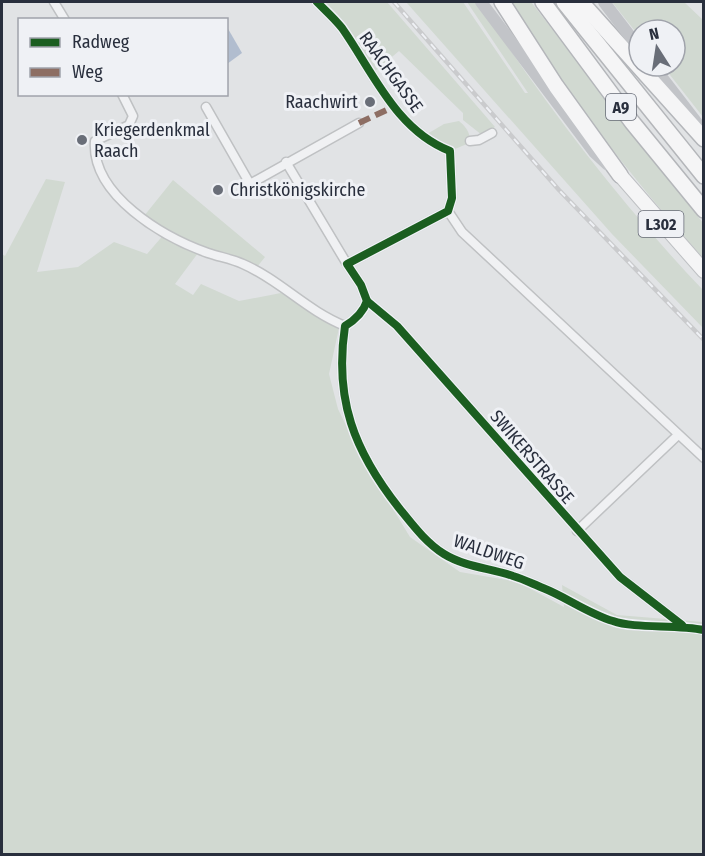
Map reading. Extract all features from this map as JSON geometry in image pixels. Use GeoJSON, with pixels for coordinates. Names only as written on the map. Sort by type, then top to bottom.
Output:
{"type":"FeatureCollection","features":[{"type":"Feature","properties":{"kind":"highway"},"geometry":{"type":"LineString","coordinates":[[502,2],[556,86],[620,175]]}},
{"type":"Feature","properties":{"kind":"highway","name":"A9"},"geometry":{"type":"LineString","coordinates":[[543,2],[632,122],[704,210]]}},
{"type":"Feature","properties":{"kind":"highway","name":"A9"},"geometry":{"type":"LineString","coordinates":[[564,2],[704,176]]}},
{"type":"Feature","properties":{"kind":"highway"},"geometry":{"type":"LineString","coordinates":[[581,2],[704,139]]}},
{"type":"Feature","properties":{"kind":"main road","name":"L302"},"geometry":{"type":"LineString","coordinates":[[481,2],[594,152],[620,175],[704,271]]}},
{"type":"Feature","properties":{"kind":"main road"},"geometry":{"type":"LineString","coordinates":[[604,2],[627,32]]}},
{"type":"Feature","properties":{"kind":"main road"},"geometry":{"type":"LineString","coordinates":[[662,78],[704,133]]}},
{"type":"Feature","properties":{"kind":"street"},"geometry":{"type":"LineString","coordinates":[[54,2],[64,18]]}},
{"type":"Feature","properties":{"kind":"street","name":"RAACHGASSE"},"geometry":{"type":"LineString","coordinates":[[317,2],[341,27],[393,106],[422,137],[450,151],[452,198],[448,211]]}},
{"type":"Feature","properties":{"kind":"street"},"geometry":{"type":"LineString","coordinates":[[124,96],[134,116],[129,125],[95,141],[94,153],[116,197],[166,234],[207,253],[243,263],[326,319],[345,326],[364,309],[366,301]]}},
{"type":"Feature","properties":{"kind":"street"},"geometry":{"type":"LineString","coordinates":[[206,107],[250,184],[359,123]]}},
{"type":"Feature","properties":{"kind":"street"},"geometry":{"type":"LineString","coordinates":[[470,141],[479,140],[492,133]]}},
{"type":"Feature","properties":{"kind":"street","name":"SWIKERSTRASSE"},"geometry":{"type":"LineString","coordinates":[[286,162],[361,285],[366,301],[397,326],[620,577],[682,625]]}},
{"type":"Feature","properties":{"kind":"street"},"geometry":{"type":"LineString","coordinates":[[347,264],[448,211],[462,232],[704,458]]}},
{"type":"Feature","properties":{"kind":"street","name":"WALDWEG"},"geometry":{"type":"LineString","coordinates":[[345,326],[340,357],[341,379],[351,428],[374,476],[425,538],[442,553],[463,563],[513,575],[614,622],[682,625],[704,630]]}},
{"type":"Feature","properties":{"kind":"street"},"geometry":{"type":"LineString","coordinates":[[577,531],[678,435]]}},
{"type":"Feature","properties":{"kind":"shaded area"},"geometry":{"type":"Polygon","coordinates":[[[324,2],[387,2],[495,127],[482,135],[463,120],[463,113],[399,51],[375,71],[350,33],[324,2]]]}},
{"type":"Feature","properties":{"kind":"shaded area"},"geometry":{"type":"Polygon","coordinates":[[[406,2],[463,2],[525,93],[528,93],[467,2],[478,2],[529,77],[612,187],[703,290],[703,328],[612,234],[406,2]]]}},
{"type":"Feature","properties":{"kind":"shaded area"},"geometry":{"type":"Polygon","coordinates":[[[509,2],[531,2],[703,223],[703,258],[601,134],[553,70],[509,2]]]}},
{"type":"Feature","properties":{"kind":"shaded area"},"geometry":{"type":"Polygon","coordinates":[[[612,2],[684,2],[703,20],[703,117],[672,78],[687,78],[687,18],[627,18],[627,21],[612,2]]]}},
{"type":"Feature","properties":{"kind":"shaded area"},"geometry":{"type":"Polygon","coordinates":[[[459,121],[469,134],[467,144],[450,151],[422,137],[444,124],[459,121]]]}},
{"type":"Feature","properties":{"kind":"shaded area"},"geometry":{"type":"Polygon","coordinates":[[[46,179],[65,182],[37,272],[78,267],[114,242],[147,254],[166,232],[144,216],[173,180],[265,257],[253,272],[239,265],[198,253],[175,284],[193,295],[201,284],[239,301],[281,293],[326,317],[339,328],[329,374],[338,409],[362,458],[410,537],[460,572],[518,582],[564,607],[562,585],[617,615],[703,622],[703,854],[2,854],[2,254],[5,256],[46,179]]]}},
{"type":"Feature","properties":{"kind":"water"},"geometry":{"type":"Polygon","coordinates":[[[228,29],[242,53],[228,63],[228,29]]]}},
{"type":"Feature","properties":{"kind":"railway"},"geometry":{"type":"LineString","coordinates":[[394,2],[559,190],[704,340]]}},
{"type":"Feature","properties":{"kind":"marked path"},"geometry":{"type":"LineString","coordinates":[[359,123],[393,107]]}},
{"type":"Feature","properties":{"kind":"cycle path"},"geometry":{"type":"LineString","coordinates":[[317,2],[342,28],[387,98],[400,114],[431,141],[450,151],[452,198],[448,211],[347,264],[361,285],[367,301],[397,326],[620,577],[682,625]]}},
{"type":"Feature","properties":{"kind":"cycle path"},"geometry":{"type":"LineString","coordinates":[[367,301],[358,316],[345,326],[342,352],[345,401],[359,445],[370,466],[383,487],[425,539],[437,550],[452,558],[520,579],[613,621],[633,625],[704,630]]}},
{"type":"Feature","properties":{"kind":"place","name":"Raachwirt"},"geometry":{"type":"Point","coordinates":[370,102]}},
{"type":"Feature","properties":{"kind":"place","name":"Kriegerdenkmal Raach"},"geometry":{"type":"Point","coordinates":[82,140]}},
{"type":"Feature","properties":{"kind":"place","name":"Christkönigskirche"},"geometry":{"type":"Point","coordinates":[218,190]}}]}
